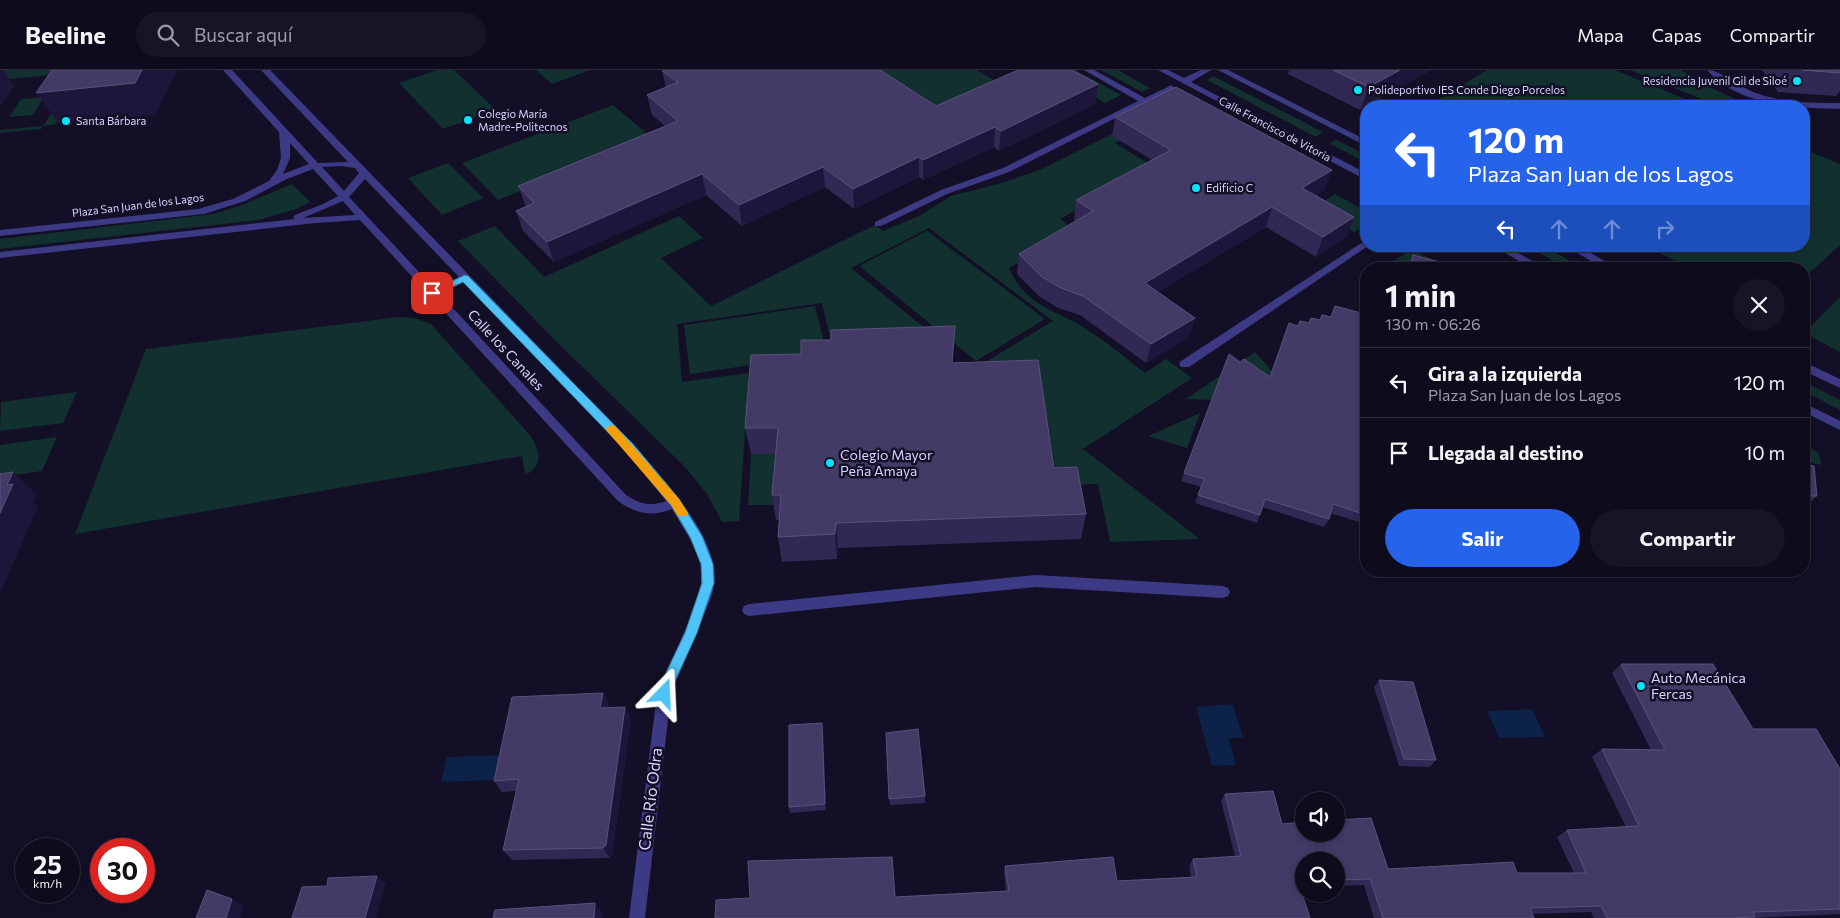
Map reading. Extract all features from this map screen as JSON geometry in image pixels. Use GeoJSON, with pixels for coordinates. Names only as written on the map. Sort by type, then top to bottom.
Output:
{"type":"FeatureCollection","features":[{"type":"Feature","properties":{"kind":"street","name":"Calle los Canales"},"geometry":{"type":"LineString","coordinates":[[227,70],[283,133],[622,498],[632,505],[657,511],[675,502]]}},
{"type":"Feature","properties":{"kind":"street","name":"Calle los Canales"},"geometry":{"type":"LineString","coordinates":[[265,70],[629,447],[675,502],[696,536],[707,564],[708,583],[691,633],[668,681]]}},
{"type":"Feature","properties":{"kind":"street"},"geometry":{"type":"LineString","coordinates":[[1088,70],[1145,101]]}},
{"type":"Feature","properties":{"kind":"street","name":"Calle Francisco de Vitoria"},"geometry":{"type":"LineString","coordinates":[[1162,70],[1360,174]]}},
{"type":"Feature","properties":{"kind":"street"},"geometry":{"type":"LineString","coordinates":[[1184,82],[1207,70]]}},
{"type":"Feature","properties":{"kind":"street"},"geometry":{"type":"LineString","coordinates":[[1222,70],[1360,140]]}},
{"type":"Feature","properties":{"kind":"street"},"geometry":{"type":"LineString","coordinates":[[1711,70],[1733,87],[1769,100]]}},
{"type":"Feature","properties":{"kind":"street"},"geometry":{"type":"LineString","coordinates":[[878,224],[944,192],[1006,170],[1171,88]]}},
{"type":"Feature","properties":{"kind":"street"},"geometry":{"type":"LineString","coordinates":[[1810,106],[1840,106]]}},
{"type":"Feature","properties":{"kind":"street","name":"Plaza San Juan de los Lagos"},"geometry":{"type":"LineString","coordinates":[[272,182],[286,163],[287,152],[283,133]]}},
{"type":"Feature","properties":{"kind":"street","name":"Plaza San Juan de los Lagos"},"geometry":{"type":"LineString","coordinates":[[0,233],[198,212],[228,204],[272,182],[315,166],[337,164],[361,170]]}},
{"type":"Feature","properties":{"kind":"street"},"geometry":{"type":"LineString","coordinates":[[274,225],[315,211],[344,197],[357,185],[361,170]]}},
{"type":"Feature","properties":{"kind":"street"},"geometry":{"type":"LineString","coordinates":[[0,256],[274,225],[363,217]]}},
{"type":"Feature","properties":{"kind":"street"},"geometry":{"type":"LineString","coordinates":[[1185,364],[1360,247]]}},
{"type":"Feature","properties":{"kind":"street"},"geometry":{"type":"LineString","coordinates":[[1509,252],[1528,262]]}},
{"type":"Feature","properties":{"kind":"street"},"geometry":{"type":"LineString","coordinates":[[1581,252],[1601,262]]}},
{"type":"Feature","properties":{"kind":"street"},"geometry":{"type":"LineString","coordinates":[[432,293],[465,278]]}},
{"type":"Feature","properties":{"kind":"street"},"geometry":{"type":"LineString","coordinates":[[1810,369],[1840,384]]}},
{"type":"Feature","properties":{"kind":"street"},"geometry":{"type":"LineString","coordinates":[[1810,410],[1840,426]]}},
{"type":"Feature","properties":{"kind":"street"},"geometry":{"type":"LineString","coordinates":[[749,610],[1036,581],[1223,592]]}},
{"type":"Feature","properties":{"kind":"street","name":"Calle Río Odra"},"geometry":{"type":"LineString","coordinates":[[637,918],[657,743],[664,694],[668,681]]}},
{"type":"Feature","properties":{"kind":"green space"},"geometry":{"type":"Polygon","coordinates":[[[0,70],[103,70],[0,80],[0,70]]]}},
{"type":"Feature","properties":{"kind":"green space"},"geometry":{"type":"Polygon","coordinates":[[[437,70],[454,70],[496,110],[443,129],[399,83],[437,70]]]}},
{"type":"Feature","properties":{"kind":"green space"},"geometry":{"type":"Polygon","coordinates":[[[536,70],[590,70],[552,84],[536,70]]]}},
{"type":"Feature","properties":{"kind":"green space"},"geometry":{"type":"Polygon","coordinates":[[[851,70],[977,70],[997,82],[941,113],[851,70]]]}},
{"type":"Feature","properties":{"kind":"green space"},"geometry":{"type":"Polygon","coordinates":[[[1075,70],[1121,95],[1105,103],[1050,71],[1075,70]]]}},
{"type":"Feature","properties":{"kind":"green space"},"geometry":{"type":"Polygon","coordinates":[[[1101,70],[1118,70],[1150,88],[1142,92],[1101,70]]]}},
{"type":"Feature","properties":{"kind":"green space"},"geometry":{"type":"Polygon","coordinates":[[[1487,70],[1615,70],[1688,100],[1437,100],[1487,70]]]}},
{"type":"Feature","properties":{"kind":"green space"},"geometry":{"type":"Polygon","coordinates":[[[1630,70],[1681,70],[1700,82],[1737,100],[1704,100],[1630,70]]]}},
{"type":"Feature","properties":{"kind":"green space"},"geometry":{"type":"Polygon","coordinates":[[[1213,76],[1323,132],[1316,137],[1207,80],[1213,76]]]}},
{"type":"Feature","properties":{"kind":"green space"},"geometry":{"type":"Polygon","coordinates":[[[74,95],[56,124],[43,126],[62,96],[74,95]]]}},
{"type":"Feature","properties":{"kind":"green space"},"geometry":{"type":"Polygon","coordinates":[[[44,97],[33,115],[9,117],[21,99],[44,97]]]}},
{"type":"Feature","properties":{"kind":"green space"},"geometry":{"type":"Polygon","coordinates":[[[1176,102],[1179,111],[1115,143],[1154,167],[1060,219],[1074,230],[1009,268],[1015,280],[1029,296],[1094,334],[1145,373],[1166,359],[1192,378],[1083,449],[1200,539],[1110,542],[1098,484],[1058,485],[1041,381],[959,378],[1053,321],[929,228],[851,268],[948,347],[833,351],[822,303],[677,324],[682,382],[749,373],[739,521],[722,522],[707,494],[686,468],[557,342],[458,241],[495,226],[544,277],[679,216],[703,238],[661,258],[711,306],[875,225],[883,231],[919,216],[951,196],[1002,183],[1042,169],[1176,102]]]}},
{"type":"Feature","properties":{"kind":"green space"},"geometry":{"type":"Polygon","coordinates":[[[613,105],[652,138],[498,200],[462,163],[613,105]]]}},
{"type":"Feature","properties":{"kind":"green space"},"geometry":{"type":"Polygon","coordinates":[[[43,126],[41,129],[0,133],[0,130],[43,126]]]}},
{"type":"Feature","properties":{"kind":"green space"},"geometry":{"type":"Polygon","coordinates":[[[1337,140],[1360,152],[1360,160],[1329,143],[1337,140]]]}},
{"type":"Feature","properties":{"kind":"green space"},"geometry":{"type":"Polygon","coordinates":[[[1810,152],[1840,164],[1840,245],[1810,272],[1810,262],[1677,262],[1658,252],[1810,252],[1810,152]]]}},
{"type":"Feature","properties":{"kind":"green space"},"geometry":{"type":"Polygon","coordinates":[[[448,163],[483,198],[442,215],[408,178],[448,163]]]}},
{"type":"Feature","properties":{"kind":"green space"},"geometry":{"type":"Polygon","coordinates":[[[292,184],[310,202],[296,209],[259,220],[0,249],[0,239],[214,214],[242,205],[292,184]]]}},
{"type":"Feature","properties":{"kind":"green space"},"geometry":{"type":"Polygon","coordinates":[[[1335,194],[1360,208],[1360,228],[1354,232],[1312,209],[1335,194]]]}},
{"type":"Feature","properties":{"kind":"green space"},"geometry":{"type":"Polygon","coordinates":[[[927,231],[1045,319],[976,361],[859,266],[927,231]]]}},
{"type":"Feature","properties":{"kind":"green space"},"geometry":{"type":"Polygon","coordinates":[[[1407,252],[1418,252],[1437,262],[1392,262],[1407,252]]]}},
{"type":"Feature","properties":{"kind":"green space"},"geometry":{"type":"Polygon","coordinates":[[[1537,252],[1553,252],[1573,262],[1556,262],[1537,252]]]}},
{"type":"Feature","properties":{"kind":"green space"},"geometry":{"type":"Polygon","coordinates":[[[1840,297],[1840,352],[1810,336],[1810,327],[1840,297]]]}},
{"type":"Feature","properties":{"kind":"green space"},"geometry":{"type":"Polygon","coordinates":[[[815,306],[827,354],[690,374],[684,325],[815,306]]]}},
{"type":"Feature","properties":{"kind":"green space"},"geometry":{"type":"Polygon","coordinates":[[[399,317],[415,318],[431,324],[529,434],[538,456],[538,462],[531,471],[525,475],[522,456],[75,534],[146,349],[399,317]]]}},
{"type":"Feature","properties":{"kind":"green space"},"geometry":{"type":"Polygon","coordinates":[[[1255,352],[1301,403],[1186,399],[1255,352]]]}},
{"type":"Feature","properties":{"kind":"green space"},"geometry":{"type":"Polygon","coordinates":[[[1810,385],[1840,400],[1840,410],[1810,394],[1810,385]]]}},
{"type":"Feature","properties":{"kind":"green space"},"geometry":{"type":"Polygon","coordinates":[[[77,392],[63,423],[0,431],[1,402],[77,392]]]}},
{"type":"Feature","properties":{"kind":"green space"},"geometry":{"type":"Polygon","coordinates":[[[1200,413],[1187,448],[1148,436],[1200,413]]]}},
{"type":"Feature","properties":{"kind":"green space"},"geometry":{"type":"Polygon","coordinates":[[[57,437],[42,471],[0,477],[0,445],[57,437]]]}},
{"type":"Feature","properties":{"kind":"green space"},"geometry":{"type":"Polygon","coordinates":[[[780,446],[778,505],[748,505],[751,454],[769,454],[780,446]]]}},
{"type":"Feature","properties":{"kind":"green space"},"geometry":{"type":"Polygon","coordinates":[[[1810,448],[1819,453],[1821,465],[1810,462],[1810,448]]]}},
{"type":"Feature","properties":{"kind":"water"},"geometry":{"type":"Polygon","coordinates":[[[1233,704],[1243,738],[1229,738],[1236,765],[1212,766],[1196,707],[1233,704]]]}},
{"type":"Feature","properties":{"kind":"water"},"geometry":{"type":"Polygon","coordinates":[[[1532,709],[1545,737],[1499,738],[1487,711],[1532,709]]]}},
{"type":"Feature","properties":{"kind":"water"},"geometry":{"type":"Polygon","coordinates":[[[500,755],[495,780],[441,782],[447,757],[500,755]]]}},
{"type":"Feature","properties":{"kind":"building"},"geometry":{"type":"Polygon","coordinates":[[[52,70],[142,70],[135,83],[36,93],[52,70]]]}},
{"type":"Feature","properties":{"kind":"building"},"geometry":{"type":"Polygon","coordinates":[[[880,70],[936,106],[1018,70],[1072,70],[1098,84],[1001,131],[995,127],[923,160],[919,157],[853,189],[823,167],[739,205],[702,174],[547,242],[516,211],[534,203],[518,186],[678,121],[647,95],[678,82],[662,71],[880,70]]]}},
{"type":"Feature","properties":{"kind":"building"},"geometry":{"type":"Polygon","coordinates":[[[1333,70],[1400,70],[1369,87],[1333,70]]]}},
{"type":"Feature","properties":{"kind":"building"},"geometry":{"type":"Polygon","coordinates":[[[1802,70],[1840,70],[1840,73],[1802,70]]]}},
{"type":"Feature","properties":{"kind":"building"},"geometry":{"type":"Polygon","coordinates":[[[1176,87],[1332,170],[1302,188],[1354,217],[1323,237],[1272,207],[1145,283],[1195,318],[1151,344],[1083,296],[1061,288],[1042,277],[1019,254],[1093,211],[1076,200],[1171,150],[1115,117],[1176,87]]]}},
{"type":"Feature","properties":{"kind":"building"},"geometry":{"type":"Polygon","coordinates":[[[1413,255],[1440,262],[1412,262],[1413,255]]]}},
{"type":"Feature","properties":{"kind":"building"},"geometry":{"type":"Polygon","coordinates":[[[1335,306],[1360,313],[1360,513],[1333,504],[1329,519],[1265,499],[1260,515],[1198,495],[1204,479],[1184,473],[1229,354],[1240,362],[1244,359],[1270,377],[1289,323],[1298,326],[1300,321],[1309,323],[1311,318],[1320,320],[1322,315],[1331,317],[1335,306]]]}},
{"type":"Feature","properties":{"kind":"building"},"geometry":{"type":"Polygon","coordinates":[[[955,326],[952,363],[1038,360],[1054,468],[1077,467],[1086,514],[836,523],[835,534],[778,537],[781,495],[772,495],[778,428],[745,428],[751,355],[801,354],[801,340],[831,340],[831,330],[955,326]]]}},
{"type":"Feature","properties":{"kind":"building"},"geometry":{"type":"Polygon","coordinates":[[[1810,465],[1814,466],[1817,496],[1810,496],[1810,465]]]}},
{"type":"Feature","properties":{"kind":"building"},"geometry":{"type":"Polygon","coordinates":[[[13,472],[7,485],[13,484],[0,513],[0,474],[13,472]]]}},
{"type":"Feature","properties":{"kind":"building"},"geometry":{"type":"Polygon","coordinates":[[[1621,664],[1713,664],[1753,729],[1816,729],[1840,769],[1840,909],[1753,912],[1755,917],[1732,918],[1607,918],[1601,906],[1530,908],[1534,918],[1383,918],[1370,879],[1345,880],[1345,852],[1295,852],[1295,902],[1305,902],[1310,918],[715,918],[716,900],[750,898],[748,861],[892,857],[895,897],[1009,891],[1005,866],[1113,857],[1117,881],[1197,877],[1193,859],[1241,856],[1225,794],[1273,791],[1282,824],[1295,823],[1295,842],[1345,842],[1345,819],[1371,818],[1388,869],[1513,862],[1517,873],[1586,873],[1567,830],[1639,826],[1602,749],[1665,750],[1621,664]]]}},
{"type":"Feature","properties":{"kind":"building"},"geometry":{"type":"Polygon","coordinates":[[[1379,680],[1413,682],[1436,760],[1404,759],[1379,680]]]}},
{"type":"Feature","properties":{"kind":"building"},"geometry":{"type":"Polygon","coordinates":[[[603,693],[600,708],[625,707],[606,845],[603,848],[503,850],[519,779],[494,781],[512,697],[603,693]]]}},
{"type":"Feature","properties":{"kind":"building"},"geometry":{"type":"Polygon","coordinates":[[[822,723],[825,804],[789,807],[789,725],[822,723]]]}},
{"type":"Feature","properties":{"kind":"building"},"geometry":{"type":"Polygon","coordinates":[[[918,729],[925,796],[889,799],[886,733],[918,729]]]}},
{"type":"Feature","properties":{"kind":"building"},"geometry":{"type":"Polygon","coordinates":[[[377,876],[365,918],[292,918],[302,887],[327,886],[328,878],[377,876]]]}},
{"type":"Feature","properties":{"kind":"building"},"geometry":{"type":"Polygon","coordinates":[[[207,890],[232,899],[226,918],[196,918],[207,890]]]}},
{"type":"Feature","properties":{"kind":"building"},"geometry":{"type":"Polygon","coordinates":[[[595,903],[594,918],[493,918],[495,910],[595,903]]]}},
{"type":"Feature","properties":{"kind":"slow traffic"},"geometry":{"type":"LineString","coordinates":[[611,429],[629,447],[682,513]]}},
{"type":"Feature","properties":{"kind":"place","name":"Residencia Juvenil Gil de Siloé"},"geometry":{"type":"Point","coordinates":[1797,81]}},
{"type":"Feature","properties":{"kind":"place","name":"Polideportivo IES Conde Diego Porcelos"},"geometry":{"type":"Point","coordinates":[1358,90]}},
{"type":"Feature","properties":{"kind":"place","name":"Colegio María Madre-Politecnos"},"geometry":{"type":"Point","coordinates":[468,120]}},
{"type":"Feature","properties":{"kind":"place","name":"Santa Bárbara"},"geometry":{"type":"Point","coordinates":[66,121]}},
{"type":"Feature","properties":{"kind":"place","name":"Edificio C"},"geometry":{"type":"Point","coordinates":[1196,188]}},
{"type":"Feature","properties":{"kind":"place","name":"Colegio Mayor Peña Amaya"},"geometry":{"type":"Point","coordinates":[830,463]}},
{"type":"Feature","properties":{"kind":"place","name":"Auto Mecánica Fercas"},"geometry":{"type":"Point","coordinates":[1641,686]}},
{"type":"Feature","properties":{"kind":"route"},"geometry":{"type":"LineString","coordinates":[[432,293],[465,278],[629,447],[675,502],[696,536],[707,564],[708,583],[691,633],[668,681],[664,694]]}}]}
